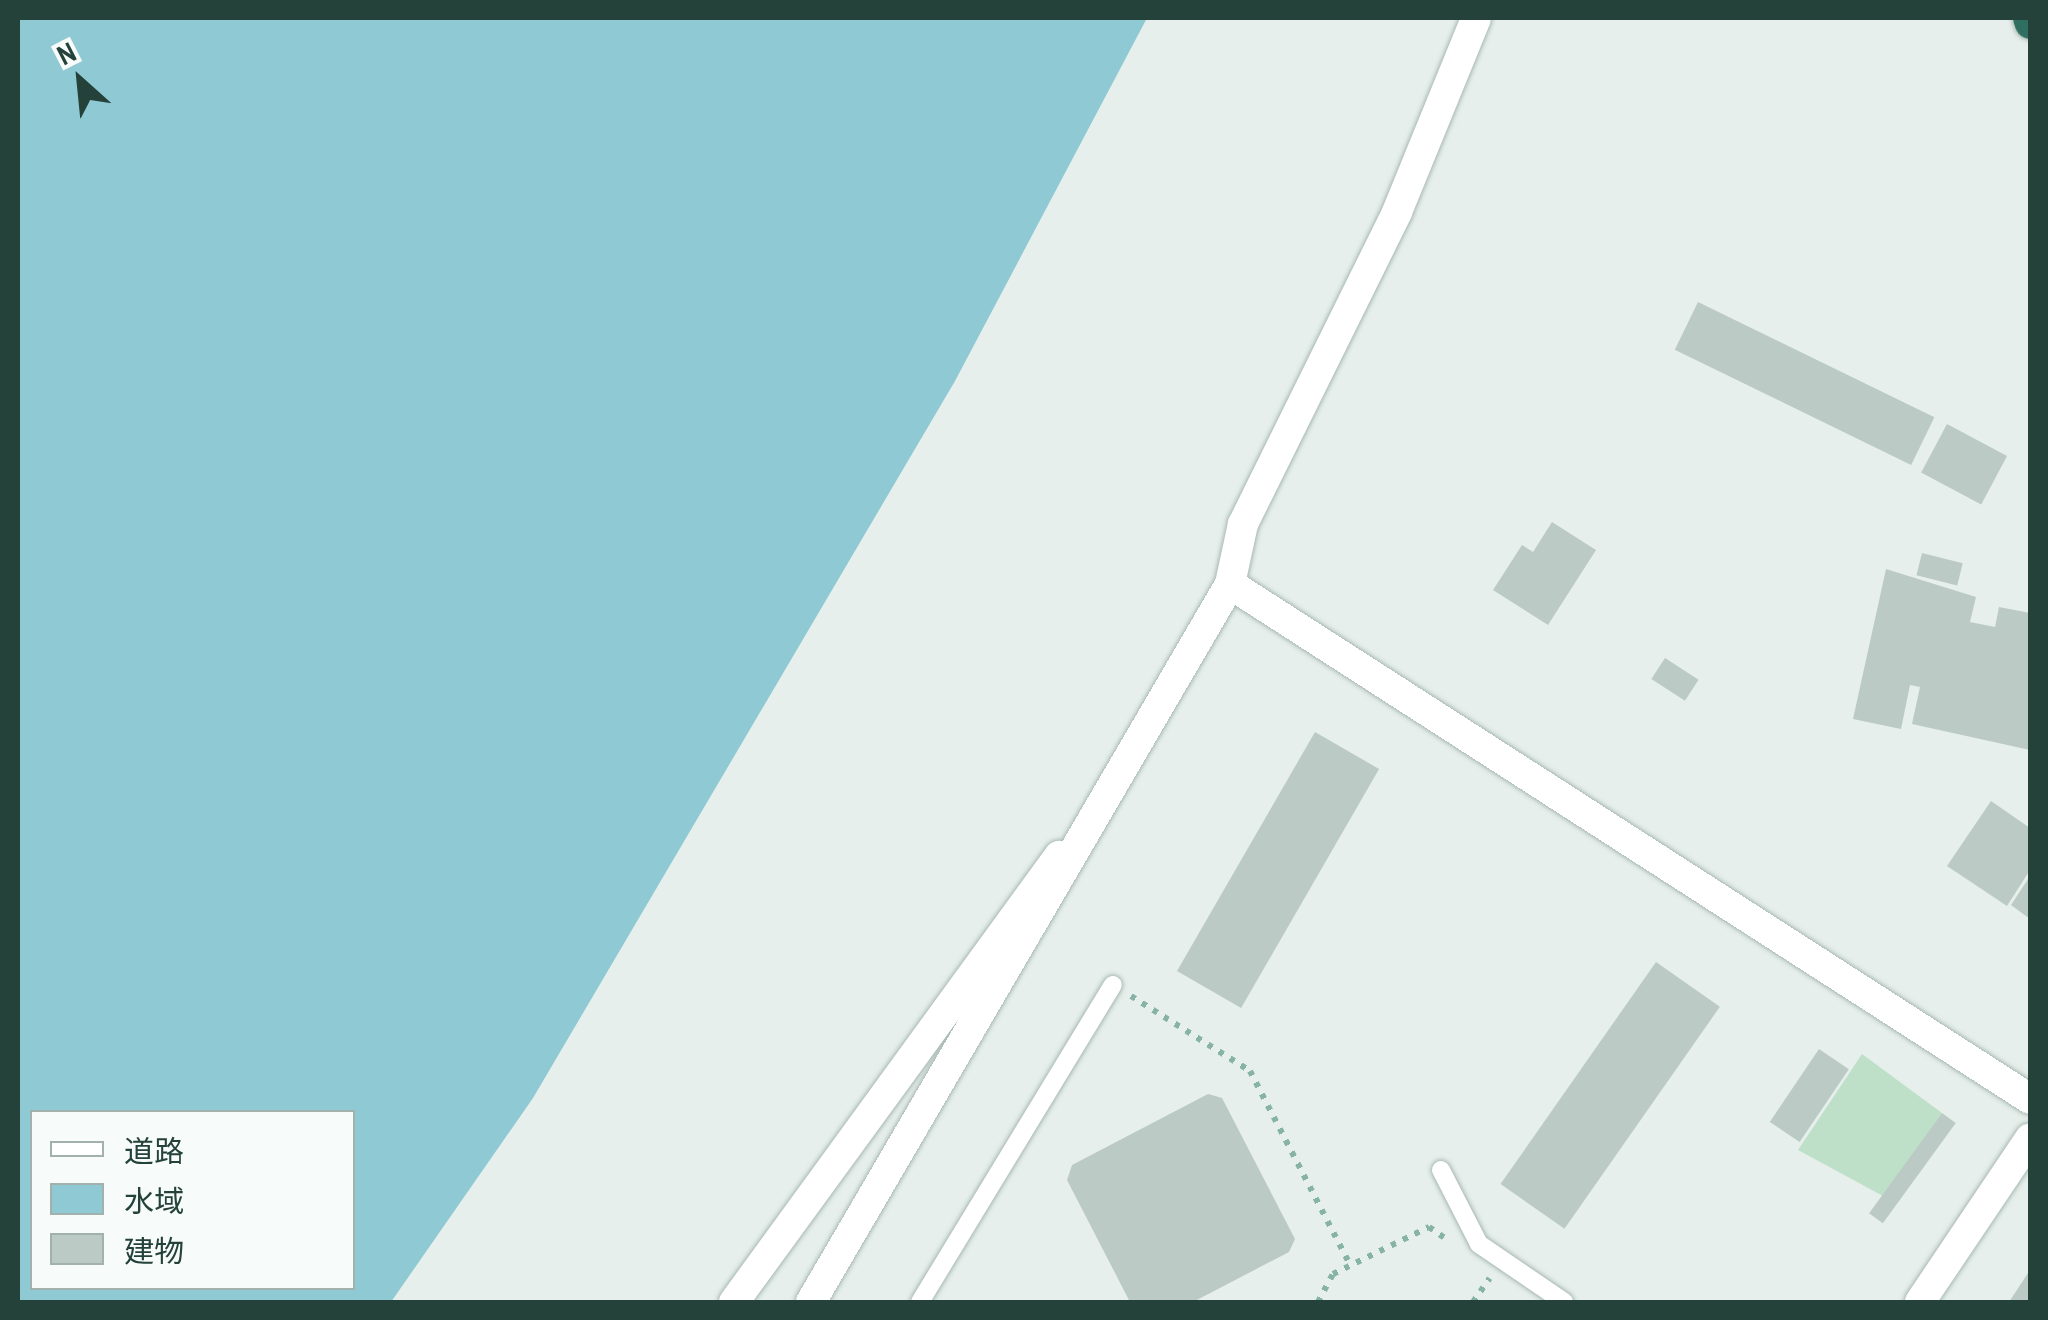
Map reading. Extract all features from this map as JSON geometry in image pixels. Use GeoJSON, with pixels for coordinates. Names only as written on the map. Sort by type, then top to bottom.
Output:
{"type":"FeatureCollection","features":[{"type":"Feature","properties":{"kind":"street"},"geometry":{"type":"LineString","coordinates":[[811,1302],[1230,584],[1243,524],[1398,212],[1476,18]]}},
{"type":"Feature","properties":{"kind":"street"},"geometry":{"type":"LineString","coordinates":[[1230,584],[2030,1099]]}},
{"type":"Feature","properties":{"kind":"street"},"geometry":{"type":"LineString","coordinates":[[734,1302],[1123,769]]}},
{"type":"Feature","properties":{"kind":"street"},"geometry":{"type":"LineString","coordinates":[[1920,1302],[2030,1138]]}},
{"type":"Feature","properties":{"kind":"lane"},"geometry":{"type":"LineString","coordinates":[[920,1302],[1112,985]]}},
{"type":"Feature","properties":{"kind":"lane"},"geometry":{"type":"LineString","coordinates":[[1441,1170],[1480,1244],[1564,1302]]}},
{"type":"Feature","properties":{"kind":"path"},"geometry":{"type":"LineString","coordinates":[[1112,985],[1250,1071],[1350,1265]]}},
{"type":"Feature","properties":{"kind":"path"},"geometry":{"type":"LineString","coordinates":[[1318,1302],[1333,1274],[1428,1227],[1461,1250]]}},
{"type":"Feature","properties":{"kind":"path"},"geometry":{"type":"LineString","coordinates":[[1477,1261],[1508,1283]]}},
{"type":"Feature","properties":{"kind":"path"},"geometry":{"type":"LineString","coordinates":[[1473,1302],[1494,1273]]}},
{"type":"Feature","properties":{"kind":"green space"},"geometry":{"type":"Polygon","coordinates":[[[1862,1054],[1942,1113],[1883,1196],[1798,1150],[1862,1054]]]}},
{"type":"Feature","properties":{"kind":"water"},"geometry":{"type":"Polygon","coordinates":[[[18,18],[1147,18],[955,381],[533,1098],[391,1302],[18,1302],[18,18]]]}},
{"type":"Feature","properties":{"kind":"building"},"geometry":{"type":"Polygon","coordinates":[[[1698,302],[1934,417],[1911,465],[1675,350],[1698,302]]]}},
{"type":"Feature","properties":{"kind":"building"},"geometry":{"type":"Polygon","coordinates":[[[1947,424],[2007,456],[1981,504],[1921,473],[1947,424]]]}},
{"type":"Feature","properties":{"kind":"building"},"geometry":{"type":"Polygon","coordinates":[[[1552,522],[1596,550],[1548,625],[1493,590],[1522,545],[1533,552],[1552,522]]]}},
{"type":"Feature","properties":{"kind":"building"},"geometry":{"type":"Polygon","coordinates":[[[1922,553],[1963,563],[1957,585],[1916,575],[1922,553]]]}},
{"type":"Feature","properties":{"kind":"building"},"geometry":{"type":"Polygon","coordinates":[[[1886,569],[1976,597],[1970,622],[1995,627],[1999,607],[2030,613],[2030,750],[1912,724],[1920,687],[1910,685],[1901,729],[1853,719],[1886,569]]]}},
{"type":"Feature","properties":{"kind":"building"},"geometry":{"type":"Polygon","coordinates":[[[1665,658],[1699,680],[1685,701],[1651,679],[1665,658]]]}},
{"type":"Feature","properties":{"kind":"building"},"geometry":{"type":"Polygon","coordinates":[[[1315,732],[1379,769],[1241,1008],[1177,971],[1315,732]]]}},
{"type":"Feature","properties":{"kind":"building"},"geometry":{"type":"Polygon","coordinates":[[[1991,801],[2030,828],[2030,870],[2007,906],[1947,866],[1991,801]]]}},
{"type":"Feature","properties":{"kind":"building"},"geometry":{"type":"Polygon","coordinates":[[[2030,876],[2030,919],[2011,905],[2030,876]]]}},
{"type":"Feature","properties":{"kind":"building"},"geometry":{"type":"Polygon","coordinates":[[[1656,962],[1720,1007],[1564,1229],[1501,1184],[1656,962]]]}},
{"type":"Feature","properties":{"kind":"building"},"geometry":{"type":"Polygon","coordinates":[[[1819,1049],[1849,1069],[1800,1142],[1770,1122],[1819,1049]]]}},
{"type":"Feature","properties":{"kind":"building"},"geometry":{"type":"Polygon","coordinates":[[[1208,1094],[1222,1098],[1295,1239],[1289,1252],[1193,1302],[1130,1302],[1067,1180],[1072,1165],[1208,1094]]]}},
{"type":"Feature","properties":{"kind":"building"},"geometry":{"type":"Polygon","coordinates":[[[1942,1113],[1956,1123],[1883,1223],[1869,1213],[1942,1113]]]}},
{"type":"Feature","properties":{"kind":"building"},"geometry":{"type":"Polygon","coordinates":[[[2030,1270],[2030,1302],[2009,1302],[2030,1270]]]}}]}
